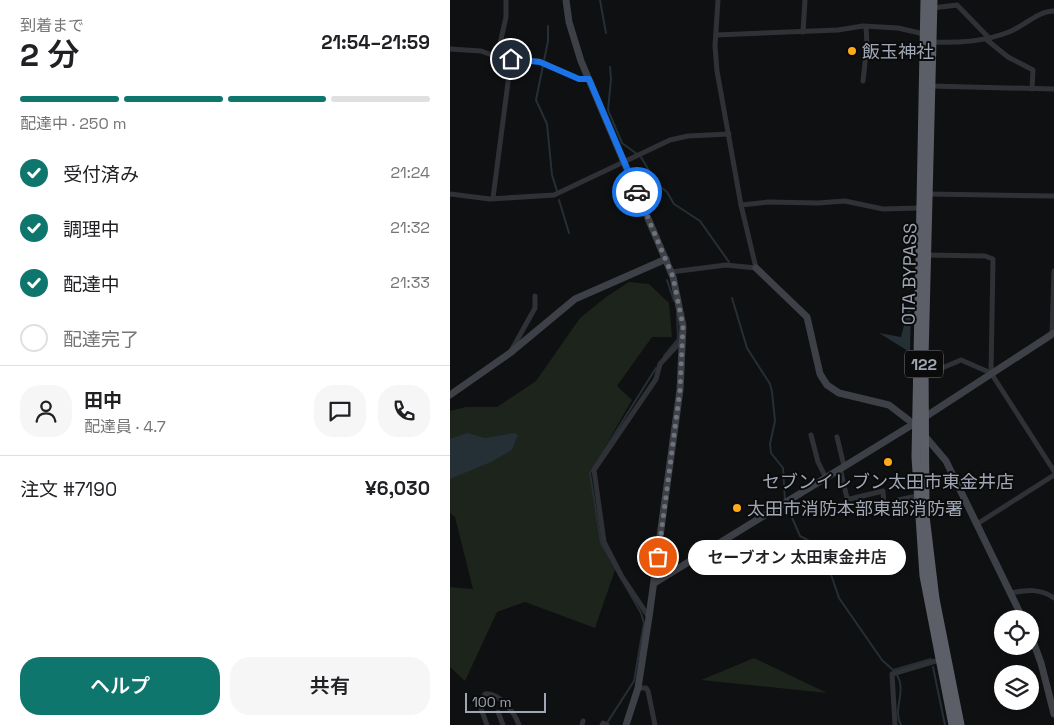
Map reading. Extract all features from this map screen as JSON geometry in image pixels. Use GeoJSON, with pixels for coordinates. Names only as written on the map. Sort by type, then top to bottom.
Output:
{"type":"FeatureCollection","features":[{"type":"Feature","properties":{"kind":"highway","name":"OTA BYPASS"},"geometry":{"type":"LineString","coordinates":[[925,0],[920,208],[917,422],[918,496],[924,576],[952,725]]}},
{"type":"Feature","properties":{"kind":"highway","name":"OTA BYPASS"},"geometry":{"type":"LineString","coordinates":[[933,4],[924,367],[917,422],[923,434],[925,516],[932,575],[960,725]]}},
{"type":"Feature","properties":{"kind":"street"},"geometry":{"type":"LineString","coordinates":[[497,57],[506,17],[506,0]]}},
{"type":"Feature","properties":{"kind":"street"},"geometry":{"type":"LineString","coordinates":[[566,0],[569,22],[589,79],[671,272],[681,309],[684,339],[680,390],[649,617],[638,688],[626,725]]}},
{"type":"Feature","properties":{"kind":"street"},"geometry":{"type":"LineString","coordinates":[[718,0],[716,35],[718,71],[741,205],[756,268],[807,317],[820,374],[827,385],[839,392],[889,405],[917,422]]}},
{"type":"Feature","properties":{"kind":"street"},"geometry":{"type":"LineString","coordinates":[[803,32],[804,0]]}},
{"type":"Feature","properties":{"kind":"street"},"geometry":{"type":"LineString","coordinates":[[933,4],[957,6],[988,39],[1012,60],[1033,70],[1032,89]]}},
{"type":"Feature","properties":{"kind":"street"},"geometry":{"type":"LineString","coordinates":[[931,42],[956,43],[988,39],[1015,29],[1046,11],[1054,11]]}},
{"type":"Feature","properties":{"kind":"street"},"geometry":{"type":"LineString","coordinates":[[716,35],[803,32],[866,27],[898,28],[924,34]]}},
{"type":"Feature","properties":{"kind":"street"},"geometry":{"type":"LineString","coordinates":[[863,81],[867,44],[866,27]]}},
{"type":"Feature","properties":{"kind":"street"},"geometry":{"type":"LineString","coordinates":[[450,49],[481,51],[497,57],[542,62],[579,79],[589,79]]}},
{"type":"Feature","properties":{"kind":"street"},"geometry":{"type":"LineString","coordinates":[[492,198],[511,59]]}},
{"type":"Feature","properties":{"kind":"street"},"geometry":{"type":"LineString","coordinates":[[930,86],[1054,89]]}},
{"type":"Feature","properties":{"kind":"street"},"geometry":{"type":"LineString","coordinates":[[450,194],[492,198],[558,194],[670,140],[688,136],[729,134]]}},
{"type":"Feature","properties":{"kind":"street"},"geometry":{"type":"LineString","coordinates":[[927,194],[1054,196]]}},
{"type":"Feature","properties":{"kind":"street"},"geometry":{"type":"LineString","coordinates":[[741,205],[776,202],[818,203],[845,201],[883,209],[920,208]]}},
{"type":"Feature","properties":{"kind":"street"},"geometry":{"type":"LineString","coordinates":[[926,255],[985,256],[993,259],[991,373]]}},
{"type":"Feature","properties":{"kind":"street"},"geometry":{"type":"LineString","coordinates":[[450,395],[510,353],[582,295],[666,259]]}},
{"type":"Feature","properties":{"kind":"street"},"geometry":{"type":"LineString","coordinates":[[671,272],[726,265],[756,268]]}},
{"type":"Feature","properties":{"kind":"street"},"geometry":{"type":"LineString","coordinates":[[656,582],[917,422],[1053,333],[1054,271]]}},
{"type":"Feature","properties":{"kind":"street"},"geometry":{"type":"LineString","coordinates":[[510,353],[535,308],[535,296]]}},
{"type":"Feature","properties":{"kind":"street"},"geometry":{"type":"LineString","coordinates":[[649,617],[622,577],[604,542],[594,470],[656,378],[660,364],[684,339]]}},
{"type":"Feature","properties":{"kind":"street"},"geometry":{"type":"LineString","coordinates":[[924,367],[942,368],[961,360],[968,361],[991,373],[1054,471]]}},
{"type":"Feature","properties":{"kind":"street"},"geometry":{"type":"LineString","coordinates":[[923,434],[946,461],[1019,610]]}},
{"type":"Feature","properties":{"kind":"street"},"geometry":{"type":"LineString","coordinates":[[811,435],[818,462],[826,478]]}},
{"type":"Feature","properties":{"kind":"street"},"geometry":{"type":"LineString","coordinates":[[837,437],[847,498],[850,499],[883,491],[884,506],[886,508],[898,500],[918,496]]}},
{"type":"Feature","properties":{"kind":"street"},"geometry":{"type":"LineString","coordinates":[[977,524],[1054,475]]}},
{"type":"Feature","properties":{"kind":"street"},"geometry":{"type":"LineString","coordinates":[[1011,593],[1028,590],[1046,591],[1054,598]]}},
{"type":"Feature","properties":{"kind":"street"},"geometry":{"type":"LineString","coordinates":[[1039,655],[1052,699],[1054,714]]}},
{"type":"Feature","properties":{"kind":"street"},"geometry":{"type":"LineString","coordinates":[[895,725],[893,707],[895,673],[939,660]]}},
{"type":"Feature","properties":{"kind":"street"},"geometry":{"type":"LineString","coordinates":[[638,688],[646,688],[648,691],[655,725]]}},
{"type":"Feature","properties":{"kind":"street"},"geometry":{"type":"LineString","coordinates":[[487,725],[480,706],[485,694],[489,693],[498,698],[512,712],[519,725]]}},
{"type":"Feature","properties":{"kind":"street"},"geometry":{"type":"LineString","coordinates":[[498,712],[503,725]]}},
{"type":"Feature","properties":{"kind":"street"},"geometry":{"type":"LineString","coordinates":[[602,725],[603,723],[607,725]]}},
{"type":"Feature","properties":{"kind":"shaded area"},"geometry":{"type":"Polygon","coordinates":[[[629,282],[649,284],[669,303],[672,337],[652,337],[617,386],[632,400],[590,473],[601,543],[615,570],[595,628],[525,602],[497,612],[465,681],[450,667],[450,587],[473,589],[455,517],[450,513],[450,411],[466,407],[497,407],[536,381],[580,318],[606,297],[629,282]]]}},
{"type":"Feature","properties":{"kind":"shaded area"},"geometry":{"type":"Polygon","coordinates":[[[908,309],[911,309],[910,350],[908,351],[879,333],[901,337],[908,309]]]}},
{"type":"Feature","properties":{"kind":"shaded area"},"geometry":{"type":"Polygon","coordinates":[[[467,433],[485,438],[514,433],[518,435],[512,450],[491,462],[450,479],[450,439],[467,433]]]}},
{"type":"Feature","properties":{"kind":"shaded area"},"geometry":{"type":"Polygon","coordinates":[[[754,658],[827,693],[701,680],[754,658]]]}},
{"type":"Feature","properties":{"kind":"waterway"},"geometry":{"type":"LineString","coordinates":[[600,0],[606,33]]}},
{"type":"Feature","properties":{"kind":"waterway"},"geometry":{"type":"LineString","coordinates":[[548,26],[548,41],[536,100],[547,124],[552,175],[557,191]]}},
{"type":"Feature","properties":{"kind":"waterway"},"geometry":{"type":"LineString","coordinates":[[610,67],[611,79],[608,110],[622,143],[641,157],[657,184],[667,192],[674,204],[700,221],[729,262]]}},
{"type":"Feature","properties":{"kind":"waterway"},"geometry":{"type":"LineString","coordinates":[[559,200],[569,233]]}},
{"type":"Feature","properties":{"kind":"waterway"},"geometry":{"type":"LineString","coordinates":[[667,280],[674,301]]}},
{"type":"Feature","properties":{"kind":"waterway"},"geometry":{"type":"LineString","coordinates":[[732,298],[747,348],[770,384],[775,421],[770,444],[771,453],[783,468],[785,501]]}},
{"type":"Feature","properties":{"kind":"waterway"},"geometry":{"type":"LineString","coordinates":[[664,356],[678,339],[677,313]]}},
{"type":"Feature","properties":{"kind":"waterway"},"geometry":{"type":"LineString","coordinates":[[607,723],[634,681],[644,623],[641,613],[601,543],[590,473],[656,368]]}},
{"type":"Feature","properties":{"kind":"waterway"},"geometry":{"type":"LineString","coordinates":[[787,506],[800,536],[817,545],[824,554],[839,598],[882,660],[894,671]]}},
{"type":"Feature","properties":{"kind":"waterway"},"geometry":{"type":"LineString","coordinates":[[893,670],[931,659]]}},
{"type":"Feature","properties":{"kind":"waterway"},"geometry":{"type":"LineString","coordinates":[[933,667],[945,725]]}},
{"type":"Feature","properties":{"kind":"waterway"},"geometry":{"type":"LineString","coordinates":[[897,675],[901,688],[898,713],[901,725]]}},
{"type":"Feature","properties":{"kind":"way so far"},"geometry":{"type":"LineString","coordinates":[[637,192],[673,277],[681,309],[684,339],[680,390],[658,557]]}},
{"type":"Feature","properties":{"kind":"place","name":"飯玉神社"},"geometry":{"type":"Point","coordinates":[852,51]}},
{"type":"Feature","properties":{"kind":"place","name":"セブンイレブン太田市東金井店"},"geometry":{"type":"Point","coordinates":[888,462]}},
{"type":"Feature","properties":{"kind":"place","name":"太田市消防本部東部消防署"},"geometry":{"type":"Point","coordinates":[737,508]}},
{"type":"Feature","properties":{"kind":"place","name":"セーブオン 太田東金井店"},"geometry":{"type":"Point","coordinates":[658,557]}},
{"type":"Feature","properties":{"kind":"route"},"geometry":{"type":"LineString","coordinates":[[511,59],[540,62],[579,79],[589,79],[637,192]]}}]}
